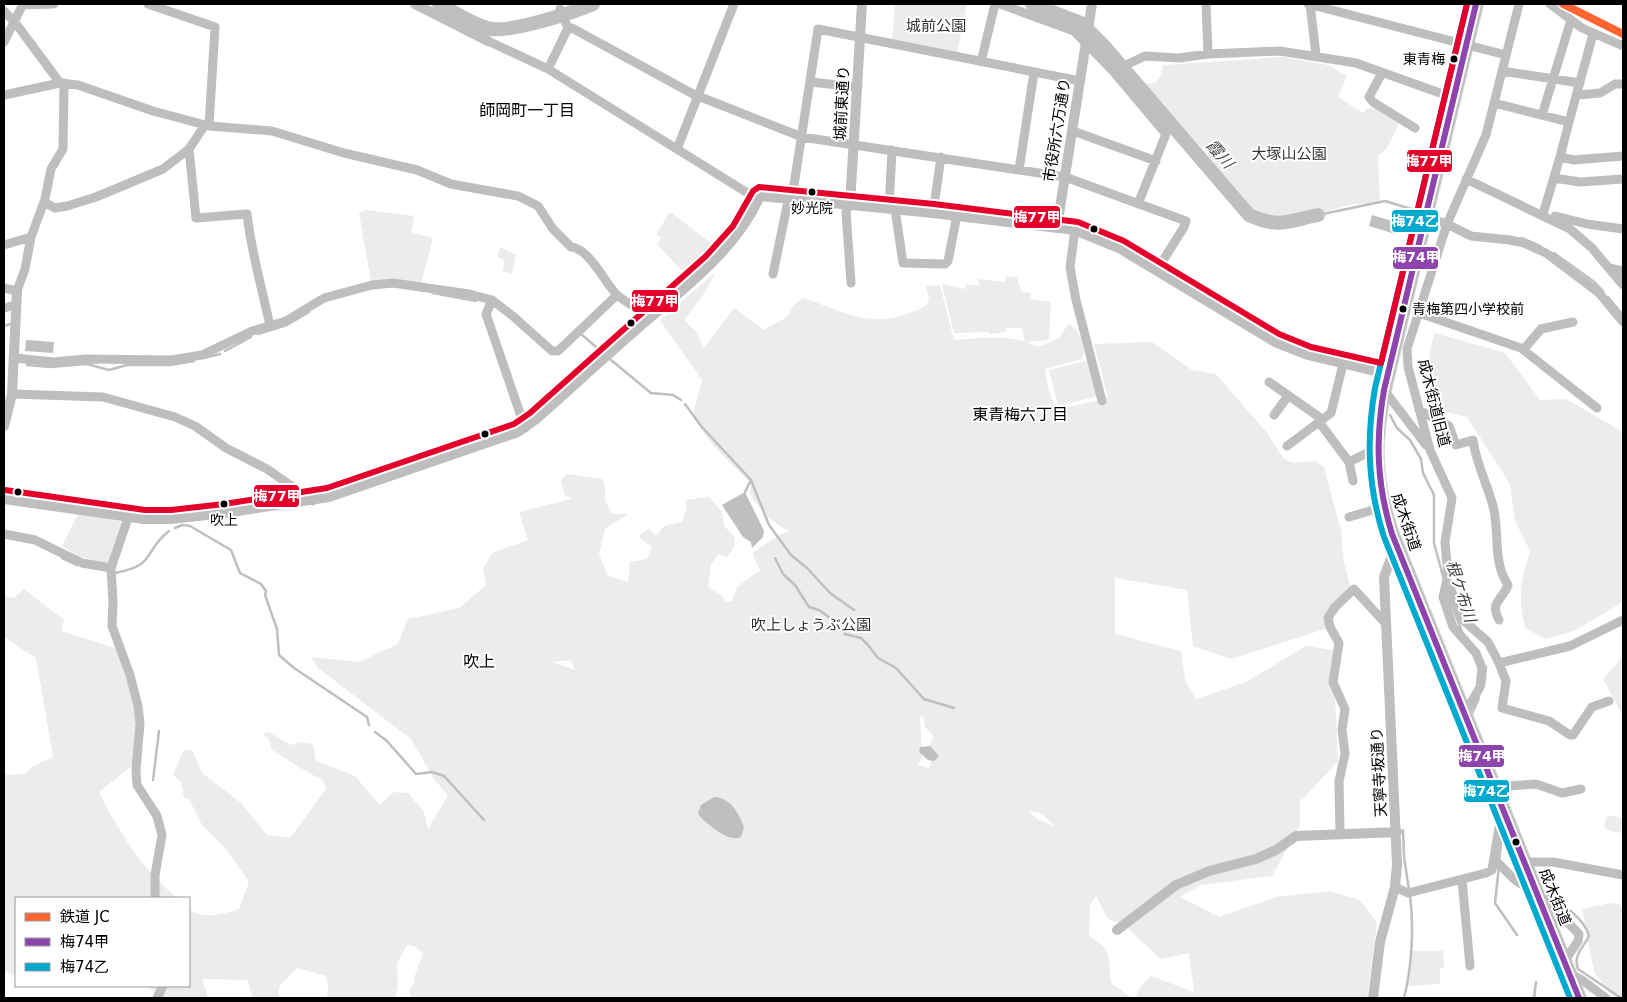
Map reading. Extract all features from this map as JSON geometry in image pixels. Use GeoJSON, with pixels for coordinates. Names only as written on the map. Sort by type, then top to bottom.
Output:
{"type":"FeatureCollection","features":[{"type":"Feature","properties":{"kind":"main road","name":"成木街道"},"geometry":{"type":"LineString","coordinates":[[1476,4],[1387,374],[1375,448],[1378,484],[1396,545],[1464,715],[1498,786],[1505,817],[1579,998]]}},
{"type":"Feature","properties":{"kind":"street"},"geometry":{"type":"LineString","coordinates":[[4,42],[22,4],[54,4]]}},
{"type":"Feature","properties":{"kind":"street"},"geometry":{"type":"LineString","coordinates":[[44,202],[59,208],[96,197],[163,169],[189,149],[207,125],[215,27],[148,4]]}},
{"type":"Feature","properties":{"kind":"street"},"geometry":{"type":"LineString","coordinates":[[415,4],[548,69],[746,192],[760,196],[934,213],[1075,230],[1119,248],[1275,342],[1308,355],[1387,374]]}},
{"type":"Feature","properties":{"kind":"street"},"geometry":{"type":"LineString","coordinates":[[677,149],[734,4]]}},
{"type":"Feature","properties":{"kind":"street","name":"城前東通り"},"geometry":{"type":"LineString","coordinates":[[850,204],[862,4]]}},
{"type":"Feature","properties":{"kind":"street"},"geometry":{"type":"LineString","coordinates":[[981,62],[995,4]]}},
{"type":"Feature","properties":{"kind":"street"},"geometry":{"type":"LineString","coordinates":[[1000,4],[1074,31],[1087,40],[1166,134],[1139,202]]}},
{"type":"Feature","properties":{"kind":"street","name":"市役所六万通り"},"geometry":{"type":"LineString","coordinates":[[1057,227],[1092,4]]}},
{"type":"Feature","properties":{"kind":"street"},"geometry":{"type":"LineString","coordinates":[[1206,4],[1208,54]]}},
{"type":"Feature","properties":{"kind":"street"},"geometry":{"type":"LineString","coordinates":[[1316,56],[1309,4],[1506,55]]}},
{"type":"Feature","properties":{"kind":"street","name":"成木街道旧道"},"geometry":{"type":"LineString","coordinates":[[1464,715],[1480,687],[1482,668],[1476,653],[1451,623],[1443,597],[1447,580],[1445,542],[1452,498],[1430,450],[1408,367],[1407,349],[1447,224],[1483,142],[1519,4]]}},
{"type":"Feature","properties":{"kind":"street"},"geometry":{"type":"LineString","coordinates":[[1550,4],[1593,34],[1623,46]]}},
{"type":"Feature","properties":{"kind":"street"},"geometry":{"type":"LineString","coordinates":[[560,8],[566,24],[572,28],[697,96],[802,137],[1066,174],[1186,221],[1157,270]]}},
{"type":"Feature","properties":{"kind":"street"},"geometry":{"type":"LineString","coordinates":[[4,11],[14,21],[62,83],[63,149],[51,169],[44,202],[31,237],[28,259],[17,291],[12,394],[4,426]]}},
{"type":"Feature","properties":{"kind":"street"},"geometry":{"type":"LineString","coordinates":[[1542,115],[1571,20]]}},
{"type":"Feature","properties":{"kind":"street"},"geometry":{"type":"LineString","coordinates":[[548,69],[566,24]]}},
{"type":"Feature","properties":{"kind":"street"},"geometry":{"type":"LineString","coordinates":[[773,274],[787,206],[792,198],[818,29],[1080,81]]}},
{"type":"Feature","properties":{"kind":"street"},"geometry":{"type":"LineString","coordinates":[[1543,214],[1593,34]]}},
{"type":"Feature","properties":{"kind":"street"},"geometry":{"type":"LineString","coordinates":[[1114,70],[1145,56],[1173,58],[1208,54],[1280,51],[1356,63],[1454,98]]}},
{"type":"Feature","properties":{"kind":"street"},"geometry":{"type":"LineString","coordinates":[[1502,71],[1580,83]]}},
{"type":"Feature","properties":{"kind":"street"},"geometry":{"type":"LineString","coordinates":[[1019,167],[1034,72]]}},
{"type":"Feature","properties":{"kind":"street"},"geometry":{"type":"LineString","coordinates":[[1382,72],[1369,97],[1416,128]]}},
{"type":"Feature","properties":{"kind":"street"},"geometry":{"type":"LineString","coordinates":[[810,82],[858,87]]}},
{"type":"Feature","properties":{"kind":"street"},"geometry":{"type":"LineString","coordinates":[[4,95],[62,83],[100,91],[153,111],[207,125],[272,131],[351,155],[417,170],[451,184],[518,196],[538,206],[553,228],[571,246],[576,247],[588,258],[617,295],[651,317]]}},
{"type":"Feature","properties":{"kind":"street"},"geometry":{"type":"LineString","coordinates":[[1577,95],[1600,93],[1615,84],[1623,84]]}},
{"type":"Feature","properties":{"kind":"street"},"geometry":{"type":"LineString","coordinates":[[1494,103],[1568,122]]}},
{"type":"Feature","properties":{"kind":"street"},"geometry":{"type":"LineString","coordinates":[[1073,131],[1156,161]]}},
{"type":"Feature","properties":{"kind":"street"},"geometry":{"type":"LineString","coordinates":[[189,149],[196,218],[246,214],[250,240],[270,326]]}},
{"type":"Feature","properties":{"kind":"street"},"geometry":{"type":"LineString","coordinates":[[892,150],[892,209],[903,263],[945,264],[948,260],[957,216]]}},
{"type":"Feature","properties":{"kind":"street"},"geometry":{"type":"LineString","coordinates":[[1560,157],[1574,160],[1623,156]]}},
{"type":"Feature","properties":{"kind":"street"},"geometry":{"type":"LineString","coordinates":[[934,213],[941,157]]}},
{"type":"Feature","properties":{"kind":"street"},"geometry":{"type":"LineString","coordinates":[[1554,178],[1580,182],[1623,178]]}},
{"type":"Feature","properties":{"kind":"street"},"geometry":{"type":"LineString","coordinates":[[1466,179],[1543,214],[1579,236],[1623,285]]}},
{"type":"Feature","properties":{"kind":"street"},"geometry":{"type":"LineString","coordinates":[[4,499],[128,518],[171,519],[313,501],[481,446],[525,428],[697,277],[725,248],[755,207],[760,196]]}},
{"type":"Feature","properties":{"kind":"street"},"geometry":{"type":"LineString","coordinates":[[850,204],[846,212],[851,283]]}},
{"type":"Feature","properties":{"kind":"street"},"geometry":{"type":"LineString","coordinates":[[1543,214],[1587,224],[1623,229]]}},
{"type":"Feature","properties":{"kind":"street"},"geometry":{"type":"LineString","coordinates":[[1425,217],[1447,224],[1471,236],[1517,242],[1546,254],[1599,293],[1623,322]]}},
{"type":"Feature","properties":{"kind":"street"},"geometry":{"type":"LineString","coordinates":[[1075,230],[1070,267],[1076,300],[1102,401]]}},
{"type":"Feature","properties":{"kind":"street"},"geometry":{"type":"LineString","coordinates":[[4,245],[31,237]]}},
{"type":"Feature","properties":{"kind":"street"},"geometry":{"type":"LineString","coordinates":[[1609,268],[1623,270]]}},
{"type":"Feature","properties":{"kind":"street"},"geometry":{"type":"LineString","coordinates":[[15,358],[53,362],[85,359],[171,360],[202,354],[252,331],[286,321],[324,298],[384,284],[399,283],[469,294],[492,300],[552,350],[558,351],[617,295]]}},
{"type":"Feature","properties":{"kind":"street"},"geometry":{"type":"LineString","coordinates":[[4,288],[17,291]]}},
{"type":"Feature","properties":{"kind":"street"},"geometry":{"type":"LineString","coordinates":[[492,300],[486,314],[525,428]]}},
{"type":"Feature","properties":{"kind":"street"},"geometry":{"type":"LineString","coordinates":[[4,308],[15,305]]}},
{"type":"Feature","properties":{"kind":"street"},"geometry":{"type":"LineString","coordinates":[[1419,312],[1524,350],[1597,408]]}},
{"type":"Feature","properties":{"kind":"street"},"geometry":{"type":"LineString","coordinates":[[1524,350],[1541,329],[1573,322]]}},
{"type":"Feature","properties":{"kind":"street"},"geometry":{"type":"LineString","coordinates":[[1286,446],[1331,413],[1343,364]]}},
{"type":"Feature","properties":{"kind":"street"},"geometry":{"type":"LineString","coordinates":[[1269,382],[1321,421],[1349,462],[1353,481]]}},
{"type":"Feature","properties":{"kind":"street"},"geometry":{"type":"LineString","coordinates":[[1384,390],[1430,450]]}},
{"type":"Feature","properties":{"kind":"street"},"geometry":{"type":"LineString","coordinates":[[12,394],[102,397],[175,417],[195,426],[226,448],[267,469],[313,501]]}},
{"type":"Feature","properties":{"kind":"street"},"geometry":{"type":"LineString","coordinates":[[1274,415],[1288,396]]}},
{"type":"Feature","properties":{"kind":"street"},"geometry":{"type":"LineString","coordinates":[[1419,410],[1448,426],[1456,445],[1473,440],[1480,473],[1493,505],[1497,554],[1508,585],[1495,605],[1495,613],[1499,620]]}},
{"type":"Feature","properties":{"kind":"street"},"geometry":{"type":"LineString","coordinates":[[1349,462],[1375,448]]}},
{"type":"Feature","properties":{"kind":"street"},"geometry":{"type":"LineString","coordinates":[[1349,517],[1383,506]]}},
{"type":"Feature","properties":{"kind":"street"},"geometry":{"type":"LineString","coordinates":[[128,518],[111,568],[112,626],[132,680],[138,706],[140,724],[136,770],[137,785],[157,816],[162,835],[155,876],[155,897]]}},
{"type":"Feature","properties":{"kind":"street"},"geometry":{"type":"LineString","coordinates":[[4,534],[35,540],[82,563],[111,568]]}},
{"type":"Feature","properties":{"kind":"street","name":"天寧寺坂通り"},"geometry":{"type":"LineString","coordinates":[[1373,998],[1380,942],[1395,887],[1397,832],[1384,576],[1396,545]]}},
{"type":"Feature","properties":{"kind":"street"},"geometry":{"type":"LineString","coordinates":[[1447,580],[1463,620],[1488,642],[1499,663],[1506,681],[1501,703],[1502,708],[1549,721],[1570,735],[1573,735],[1592,707],[1609,701]]}},
{"type":"Feature","properties":{"kind":"street"},"geometry":{"type":"LineString","coordinates":[[1340,833],[1339,782],[1345,754],[1342,730],[1345,709],[1333,682],[1339,643],[1330,627],[1328,618],[1335,607],[1354,590],[1386,624]]}},
{"type":"Feature","properties":{"kind":"street"},"geometry":{"type":"LineString","coordinates":[[1499,663],[1570,646],[1623,620]]}},
{"type":"Feature","properties":{"kind":"street"},"geometry":{"type":"LineString","coordinates":[[1498,786],[1536,784],[1562,793],[1581,789]]}},
{"type":"Feature","properties":{"kind":"street"},"geometry":{"type":"LineString","coordinates":[[1395,887],[1408,894],[1492,870],[1497,863],[1500,821],[1505,817]]}},
{"type":"Feature","properties":{"kind":"street"},"geometry":{"type":"LineString","coordinates":[[1117,930],[1170,889],[1196,876],[1256,859],[1276,850],[1296,836],[1397,832]]}},
{"type":"Feature","properties":{"kind":"street"},"geometry":{"type":"LineString","coordinates":[[1523,862],[1553,862],[1623,875]]}},
{"type":"Feature","properties":{"kind":"street"},"geometry":{"type":"LineString","coordinates":[[1497,863],[1514,878],[1535,889],[1563,916],[1578,934],[1578,941],[1566,968],[1606,998]]}},
{"type":"Feature","properties":{"kind":"street"},"geometry":{"type":"LineString","coordinates":[[1462,880],[1470,966]]}},
{"type":"Feature","properties":{"kind":"green space","name":"城前公園"},"geometry":{"type":"Polygon","coordinates":[[[895,4],[967,4],[957,54],[892,41],[895,4]]]}},
{"type":"Feature","properties":{"kind":"green space","name":"大塚山公園"},"geometry":{"type":"Polygon","coordinates":[[[1283,57],[1328,65],[1347,76],[1338,97],[1363,113],[1366,109],[1379,108],[1400,122],[1387,148],[1378,156],[1380,204],[1352,204],[1278,225],[1264,222],[1250,214],[1205,151],[1139,85],[1142,82],[1151,84],[1157,81],[1163,65],[1283,57]]]}},
{"type":"Feature","properties":{"kind":"green space"},"geometry":{"type":"Polygon","coordinates":[[[367,210],[414,216],[411,232],[433,238],[421,284],[397,280],[371,281],[359,213],[367,210]]]}},
{"type":"Feature","properties":{"kind":"green space"},"geometry":{"type":"Polygon","coordinates":[[[670,212],[715,246],[686,275],[657,244],[661,238],[656,234],[670,212]]]}},
{"type":"Feature","properties":{"kind":"green space"},"geometry":{"type":"Polygon","coordinates":[[[500,247],[516,255],[512,274],[502,271],[505,262],[498,257],[500,247]]]}},
{"type":"Feature","properties":{"kind":"green space","name":"吹上しょうぶ公園"},"geometry":{"type":"Polygon","coordinates":[[[716,272],[704,294],[684,320],[697,333],[704,348],[734,308],[764,330],[785,318],[796,303],[804,298],[851,315],[878,319],[892,318],[908,314],[926,306],[929,298],[926,286],[940,285],[954,340],[1008,338],[1025,342],[1022,328],[1006,328],[1006,332],[990,334],[989,332],[954,333],[942,284],[966,289],[965,284],[979,286],[979,279],[1005,282],[1006,276],[1017,277],[1021,292],[1031,293],[1031,299],[1051,302],[1049,340],[1026,342],[1039,347],[1059,338],[1069,323],[1082,339],[1084,348],[1082,359],[1045,369],[1048,388],[1056,410],[1108,398],[1094,344],[1152,342],[1192,370],[1216,374],[1268,434],[1284,459],[1293,463],[1315,461],[1324,467],[1341,531],[1344,563],[1351,588],[1328,613],[1325,629],[1231,659],[1193,646],[1187,590],[1115,578],[1115,634],[1181,651],[1185,680],[1196,699],[1246,682],[1306,646],[1333,650],[1338,761],[1300,802],[1300,826],[1272,876],[1201,885],[1180,897],[1219,917],[1276,897],[1330,891],[1360,900],[1377,923],[1367,998],[1135,998],[1140,987],[1151,976],[1194,992],[1189,953],[1161,959],[1123,924],[1108,919],[1096,896],[1090,905],[1089,936],[1106,950],[1111,983],[1132,998],[411,998],[409,990],[414,984],[415,975],[423,954],[416,947],[407,945],[397,964],[398,987],[395,998],[327,998],[328,985],[326,976],[297,968],[279,987],[279,998],[253,998],[247,980],[202,979],[208,998],[159,998],[149,987],[190,987],[190,910],[207,915],[239,909],[249,882],[227,850],[202,825],[189,799],[184,798],[181,782],[173,775],[183,751],[192,750],[202,773],[240,802],[267,835],[290,838],[326,789],[323,780],[303,770],[272,750],[270,741],[263,734],[268,732],[292,745],[300,742],[313,744],[316,761],[355,776],[380,805],[394,792],[408,793],[424,812],[428,829],[448,796],[434,779],[411,739],[318,668],[311,657],[359,662],[398,644],[408,619],[459,608],[486,585],[483,569],[492,553],[528,540],[519,512],[571,499],[564,494],[561,479],[567,474],[602,479],[605,485],[605,500],[612,514],[628,514],[605,529],[599,554],[608,576],[628,582],[630,562],[647,559],[652,547],[638,536],[649,529],[656,536],[664,526],[682,522],[687,509],[685,500],[709,497],[722,512],[724,526],[735,537],[734,547],[727,557],[719,554],[711,564],[708,587],[720,594],[726,602],[732,601],[737,587],[759,571],[761,572],[752,553],[779,535],[790,531],[778,525],[763,511],[750,495],[751,483],[719,451],[693,415],[702,380],[660,320],[716,272]],[[571,660],[552,662],[575,670],[571,660]],[[920,715],[922,758],[918,765],[929,768],[933,754],[930,744],[934,736],[925,727],[924,717],[920,715]],[[1028,810],[1038,820],[1055,826],[1042,814],[1028,810]]]}},
{"type":"Feature","properties":{"kind":"green space"},"geometry":{"type":"Polygon","coordinates":[[[1434,333],[1505,353],[1540,400],[1566,399],[1623,432],[1623,599],[1618,605],[1574,631],[1546,639],[1525,628],[1521,607],[1521,589],[1530,551],[1515,521],[1510,484],[1467,417],[1436,410],[1424,381],[1434,333]]]}},
{"type":"Feature","properties":{"kind":"green space"},"geometry":{"type":"Polygon","coordinates":[[[1089,360],[1098,396],[1058,406],[1049,370],[1089,360]]]}},
{"type":"Feature","properties":{"kind":"green space"},"geometry":{"type":"Polygon","coordinates":[[[78,514],[120,521],[123,524],[111,563],[107,565],[78,556],[62,546],[78,514]]]}},
{"type":"Feature","properties":{"kind":"green space"},"geometry":{"type":"Polygon","coordinates":[[[24,589],[64,620],[61,631],[118,649],[136,712],[133,765],[99,792],[132,849],[176,897],[15,897],[15,976],[4,971],[4,775],[25,774],[33,766],[53,757],[36,658],[4,637],[4,596],[14,598],[24,589]]]}},
{"type":"Feature","properties":{"kind":"green space"},"geometry":{"type":"Polygon","coordinates":[[[1623,656],[1623,713],[1620,711],[1603,679],[1623,656]]]}},
{"type":"Feature","properties":{"kind":"green space"},"geometry":{"type":"Polygon","coordinates":[[[1607,815],[1623,818],[1623,833],[1609,831],[1604,827],[1607,815]]]}},
{"type":"Feature","properties":{"kind":"green space"},"geometry":{"type":"Polygon","coordinates":[[[1610,903],[1619,904],[1623,909],[1623,998],[1613,998],[1594,972],[1582,909],[1610,903]]]}},
{"type":"Feature","properties":{"kind":"green space"},"geometry":{"type":"Polygon","coordinates":[[[1412,951],[1443,951],[1444,968],[1440,968],[1440,984],[1409,986],[1412,951]]]}},
{"type":"Feature","properties":{"kind":"shaded area"},"geometry":{"type":"Polygon","coordinates":[[[1372,215],[1399,223],[1395,234],[1369,226],[1372,215]]]}},
{"type":"Feature","properties":{"kind":"shaded area"},"geometry":{"type":"Polygon","coordinates":[[[26,340],[54,342],[53,353],[25,351],[26,340]]]}},
{"type":"Feature","properties":{"kind":"shaded area"},"geometry":{"type":"Polygon","coordinates":[[[745,492],[764,531],[763,537],[752,548],[751,542],[743,537],[722,505],[745,492]]]}},
{"type":"Feature","properties":{"kind":"shaded area"},"geometry":{"type":"Polygon","coordinates":[[[930,746],[939,756],[934,761],[928,760],[919,752],[920,747],[930,746]]]}},
{"type":"Feature","properties":{"kind":"shaded area"},"geometry":{"type":"Polygon","coordinates":[[[714,797],[725,800],[736,811],[744,827],[741,837],[731,838],[700,817],[698,813],[701,805],[714,797]]]}},
{"type":"Feature","properties":{"kind":"waterway","name":"霞川"},"geometry":{"type":"LineString","coordinates":[[439,4],[478,25],[492,29],[513,28],[542,21],[593,4]]}},
{"type":"Feature","properties":{"kind":"waterway","name":"霞川"},"geometry":{"type":"LineString","coordinates":[[1032,4],[1081,23],[1105,47],[1249,215],[1277,223],[1318,215]]}},
{"type":"Feature","properties":{"kind":"waterway","name":"霞川"},"geometry":{"type":"LineString","coordinates":[[1318,215],[1385,201],[1421,212]]}},
{"type":"Feature","properties":{"kind":"waterway","name":"霞川"},"geometry":{"type":"LineString","coordinates":[[1522,238],[1540,246]]}},
{"type":"Feature","properties":{"kind":"waterway","name":"霞川"},"geometry":{"type":"LineString","coordinates":[[1554,253],[1593,281],[1603,291]]}},
{"type":"Feature","properties":{"kind":"waterway"},"geometry":{"type":"LineString","coordinates":[[433,293],[476,301]]}},
{"type":"Feature","properties":{"kind":"waterway","name":"霞川"},"geometry":{"type":"LineString","coordinates":[[1608,297],[1623,315]]}},
{"type":"Feature","properties":{"kind":"waterway"},"geometry":{"type":"LineString","coordinates":[[258,334],[287,325],[309,312]]}},
{"type":"Feature","properties":{"kind":"waterway"},"geometry":{"type":"LineString","coordinates":[[4,326],[10,324]]}},
{"type":"Feature","properties":{"kind":"waterway"},"geometry":{"type":"LineString","coordinates":[[581,334],[603,353]]}},
{"type":"Feature","properties":{"kind":"waterway"},"geometry":{"type":"LineString","coordinates":[[225,351],[251,337]]}},
{"type":"Feature","properties":{"kind":"waterway"},"geometry":{"type":"LineString","coordinates":[[204,358],[220,354]]}},
{"type":"Feature","properties":{"kind":"waterway"},"geometry":{"type":"LineString","coordinates":[[611,360],[651,393],[673,395],[681,400]]}},
{"type":"Feature","properties":{"kind":"waterway"},"geometry":{"type":"LineString","coordinates":[[27,365],[50,367],[87,364],[109,370],[127,365],[170,365],[194,361]]}},
{"type":"Feature","properties":{"kind":"waterway"},"geometry":{"type":"LineString","coordinates":[[685,404],[701,426],[751,480],[769,525],[791,555],[807,568],[830,593],[854,610]]}},
{"type":"Feature","properties":{"kind":"waterway","name":"根ケ布川"},"geometry":{"type":"LineString","coordinates":[[1390,415],[1397,428],[1410,440],[1421,459],[1423,473],[1434,495],[1434,543],[1444,580]]}},
{"type":"Feature","properties":{"kind":"waterway"},"geometry":{"type":"LineString","coordinates":[[745,492],[751,480]]}},
{"type":"Feature","properties":{"kind":"waterway"},"geometry":{"type":"LineString","coordinates":[[175,528],[182,525],[190,526],[231,550],[240,573],[261,584],[266,591],[265,595],[277,629],[279,655],[294,668],[367,717],[369,725]]}},
{"type":"Feature","properties":{"kind":"waterway"},"geometry":{"type":"LineString","coordinates":[[115,573],[129,570],[144,562],[155,545],[169,531]]}},
{"type":"Feature","properties":{"kind":"waterway"},"geometry":{"type":"LineString","coordinates":[[62,558],[77,565]]}},
{"type":"Feature","properties":{"kind":"waterway"},"geometry":{"type":"LineString","coordinates":[[775,558],[783,574],[795,585],[809,607],[819,610],[837,623],[845,634],[861,638],[878,658],[896,668],[924,699],[954,708]]}},
{"type":"Feature","properties":{"kind":"waterway","name":"根ケ布川"},"geometry":{"type":"LineString","coordinates":[[1447,593],[1462,632]]}},
{"type":"Feature","properties":{"kind":"waterway","name":"根ケ布川"},"geometry":{"type":"LineString","coordinates":[[1484,686],[1486,667]]}},
{"type":"Feature","properties":{"kind":"waterway","name":"根ケ布川"},"geometry":{"type":"LineString","coordinates":[[1471,716],[1479,698]]}},
{"type":"Feature","properties":{"kind":"waterway"},"geometry":{"type":"LineString","coordinates":[[153,780],[159,731]]}},
{"type":"Feature","properties":{"kind":"waterway"},"geometry":{"type":"LineString","coordinates":[[375,732],[387,741],[416,774],[432,772],[444,776],[484,820]]}},
{"type":"Feature","properties":{"kind":"waterway"},"geometry":{"type":"LineString","coordinates":[[1403,830],[1404,857],[1409,890]]}},
{"type":"Feature","properties":{"kind":"waterway","name":"根ケ布川"},"geometry":{"type":"LineString","coordinates":[[1499,861],[1502,836]]}},
{"type":"Feature","properties":{"kind":"waterway","name":"根ケ布川"},"geometry":{"type":"LineString","coordinates":[[1499,866],[1495,903],[1517,935]]}},
{"type":"Feature","properties":{"kind":"waterway","name":"根ケ布川"},"geometry":{"type":"LineString","coordinates":[[1541,891],[1569,910],[1582,922],[1586,929],[1589,936],[1579,952],[1577,960],[1578,969],[1621,998]]}},
{"type":"Feature","properties":{"kind":"waterway"},"geometry":{"type":"LineString","coordinates":[[1404,998],[1412,947],[1410,895]]}},
{"type":"Feature","properties":{"kind":"waterway"},"geometry":{"type":"LineString","coordinates":[[1534,998],[1536,982]]}},
{"type":"Feature","properties":{"kind":"rail line","name":"JC"},"geometry":{"type":"LineString","coordinates":[[1563,4],[1623,34]]}},
{"type":"Feature","properties":{"kind":"transit line","name":"梅74乙"},"geometry":{"type":"LineString","coordinates":[[1467,4],[1375,388],[1370,426],[1370,463],[1375,500],[1384,537],[1570,998]]}},
{"type":"Feature","properties":{"kind":"transit line","name":"梅77甲"},"geometry":{"type":"LineString","coordinates":[[5,490],[145,510],[171,510],[224,504],[327,488],[514,424],[530,413],[706,256],[733,226],[753,191],[759,187],[934,204],[1078,222],[1124,241],[1279,334],[1311,347],[1381,363],[1467,4]]}},
{"type":"Feature","properties":{"kind":"transit line","name":"梅74甲"},"geometry":{"type":"LineString","coordinates":[[1476,4],[1384,390],[1379,427],[1379,463],[1383,498],[1392,534],[1579,998]]}},
{"type":"Feature","properties":{"kind":"place","name":"東青梅"},"geometry":{"type":"Point","coordinates":[1454,59]}},
{"type":"Feature","properties":{"kind":"place","name":"妙光院"},"geometry":{"type":"Point","coordinates":[812,192]}},
{"type":"Feature","properties":{"kind":"place","name":"青梅第四小学校前"},"geometry":{"type":"Point","coordinates":[1403,309]}},
{"type":"Feature","properties":{"kind":"place","name":"吹上"},"geometry":{"type":"Point","coordinates":[224,504]}},
{"type":"Feature","properties":{"kind":"district","name":"師岡町一丁目"},"geometry":{"type":"Point","coordinates":[527,110]}},
{"type":"Feature","properties":{"kind":"district","name":"東青梅六丁目"},"geometry":{"type":"Point","coordinates":[1020,414]}},
{"type":"Feature","properties":{"kind":"district","name":"吹上"},"geometry":{"type":"Point","coordinates":[479,661]}}]}
